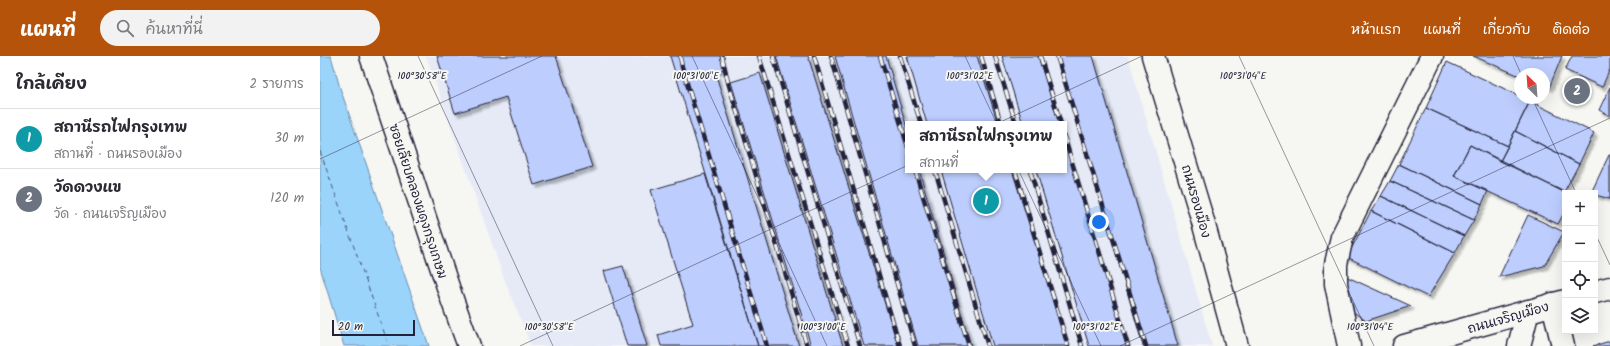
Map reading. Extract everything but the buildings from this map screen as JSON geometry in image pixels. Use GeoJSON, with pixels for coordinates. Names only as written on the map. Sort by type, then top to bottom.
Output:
{"type":"FeatureCollection","features":[{"type":"Feature","properties":{"kind":"street","name":"ซอยเลียบคลองผดุงกรุงเกษม"},"geometry":{"type":"LineString","coordinates":[[371,56],[469,346]]}},
{"type":"Feature","properties":{"kind":"street","name":"ถนนรองเมือง"},"geometry":{"type":"LineString","coordinates":[[1153,56],[1202,218],[1237,346]]}},
{"type":"Feature","properties":{"kind":"street"},"geometry":{"type":"LineString","coordinates":[[1349,346],[1336,284],[1336,264],[1342,237],[1432,56]]}},
{"type":"Feature","properties":{"kind":"street"},"geometry":{"type":"LineString","coordinates":[[1598,291],[1610,288]]}},
{"type":"Feature","properties":{"kind":"street"},"geometry":{"type":"LineString","coordinates":[[1559,302],[1563,346]]}},
{"type":"Feature","properties":{"kind":"street","name":"ถนนเจริญเมือง"},"geometry":{"type":"LineString","coordinates":[[1404,346],[1559,302]]}},
{"type":"Feature","properties":{"kind":"street"},"geometry":{"type":"LineString","coordinates":[[1519,346],[1528,311]]}},
{"type":"Feature","properties":{"kind":"shaded area"},"geometry":{"type":"Polygon","coordinates":[[[426,56],[1128,56],[1212,346],[531,346],[504,278],[426,56]]]}},
{"type":"Feature","properties":{"kind":"water"},"geometry":{"type":"Polygon","coordinates":[[[320,56],[331,56],[340,88],[429,346],[344,346],[320,267],[320,56]]]}},
{"type":"Feature","properties":{"kind":"ferry route"},"geometry":{"type":"LineString","coordinates":[[320,151],[389,346]]}},
{"type":"Feature","properties":{"kind":"railway"},"geometry":{"type":"LineString","coordinates":[[680,56],[682,67],[767,346]]}},
{"type":"Feature","properties":{"kind":"railway"},"geometry":{"type":"LineString","coordinates":[[722,56],[728,82],[807,346]]}},
{"type":"Feature","properties":{"kind":"railway"},"geometry":{"type":"LineString","coordinates":[[759,56],[848,346]]}},
{"type":"Feature","properties":{"kind":"railway"},"geometry":{"type":"LineString","coordinates":[[773,56],[860,346]]}},
{"type":"Feature","properties":{"kind":"railway"},"geometry":{"type":"LineString","coordinates":[[814,56],[900,346]]}},
{"type":"Feature","properties":{"kind":"railway"},"geometry":{"type":"LineString","coordinates":[[831,56],[915,346]]}},
{"type":"Feature","properties":{"kind":"railway"},"geometry":{"type":"LineString","coordinates":[[880,56],[905,137]]}},
{"type":"Feature","properties":{"kind":"railway"},"geometry":{"type":"LineString","coordinates":[[900,56],[920,121]]}},
{"type":"Feature","properties":{"kind":"railway"},"geometry":{"type":"LineString","coordinates":[[981,56],[1000,121]]}},
{"type":"Feature","properties":{"kind":"railway"},"geometry":{"type":"LineString","coordinates":[[995,56],[1015,121]]}},
{"type":"Feature","properties":{"kind":"railway"},"geometry":{"type":"LineString","coordinates":[[1040,56],[1060,121]]}},
{"type":"Feature","properties":{"kind":"railway"},"geometry":{"type":"LineString","coordinates":[[1057,56],[1146,346]]}},
{"type":"Feature","properties":{"kind":"railway"},"geometry":{"type":"LineString","coordinates":[[1067,146],[1128,346]]}},
{"type":"Feature","properties":{"kind":"railway"},"geometry":{"type":"LineString","coordinates":[[916,173],[969,346]]}},
{"type":"Feature","properties":{"kind":"railway"},"geometry":{"type":"LineString","coordinates":[[936,173],[988,346]]}},
{"type":"Feature","properties":{"kind":"railway"},"geometry":{"type":"LineString","coordinates":[[1016,173],[1068,346]]}},
{"type":"Feature","properties":{"kind":"railway"},"geometry":{"type":"LineString","coordinates":[[1031,173],[1082,346]]}},
{"type":"Feature","properties":{"kind":"place","name":"วัดดวงแข"},"geometry":{"type":"Point","coordinates":[1577,91]}},
{"type":"Feature","properties":{"kind":"place","name":"สถานีรถไฟกรุงเทพ"},"geometry":{"type":"Point","coordinates":[986,201]}}]}
